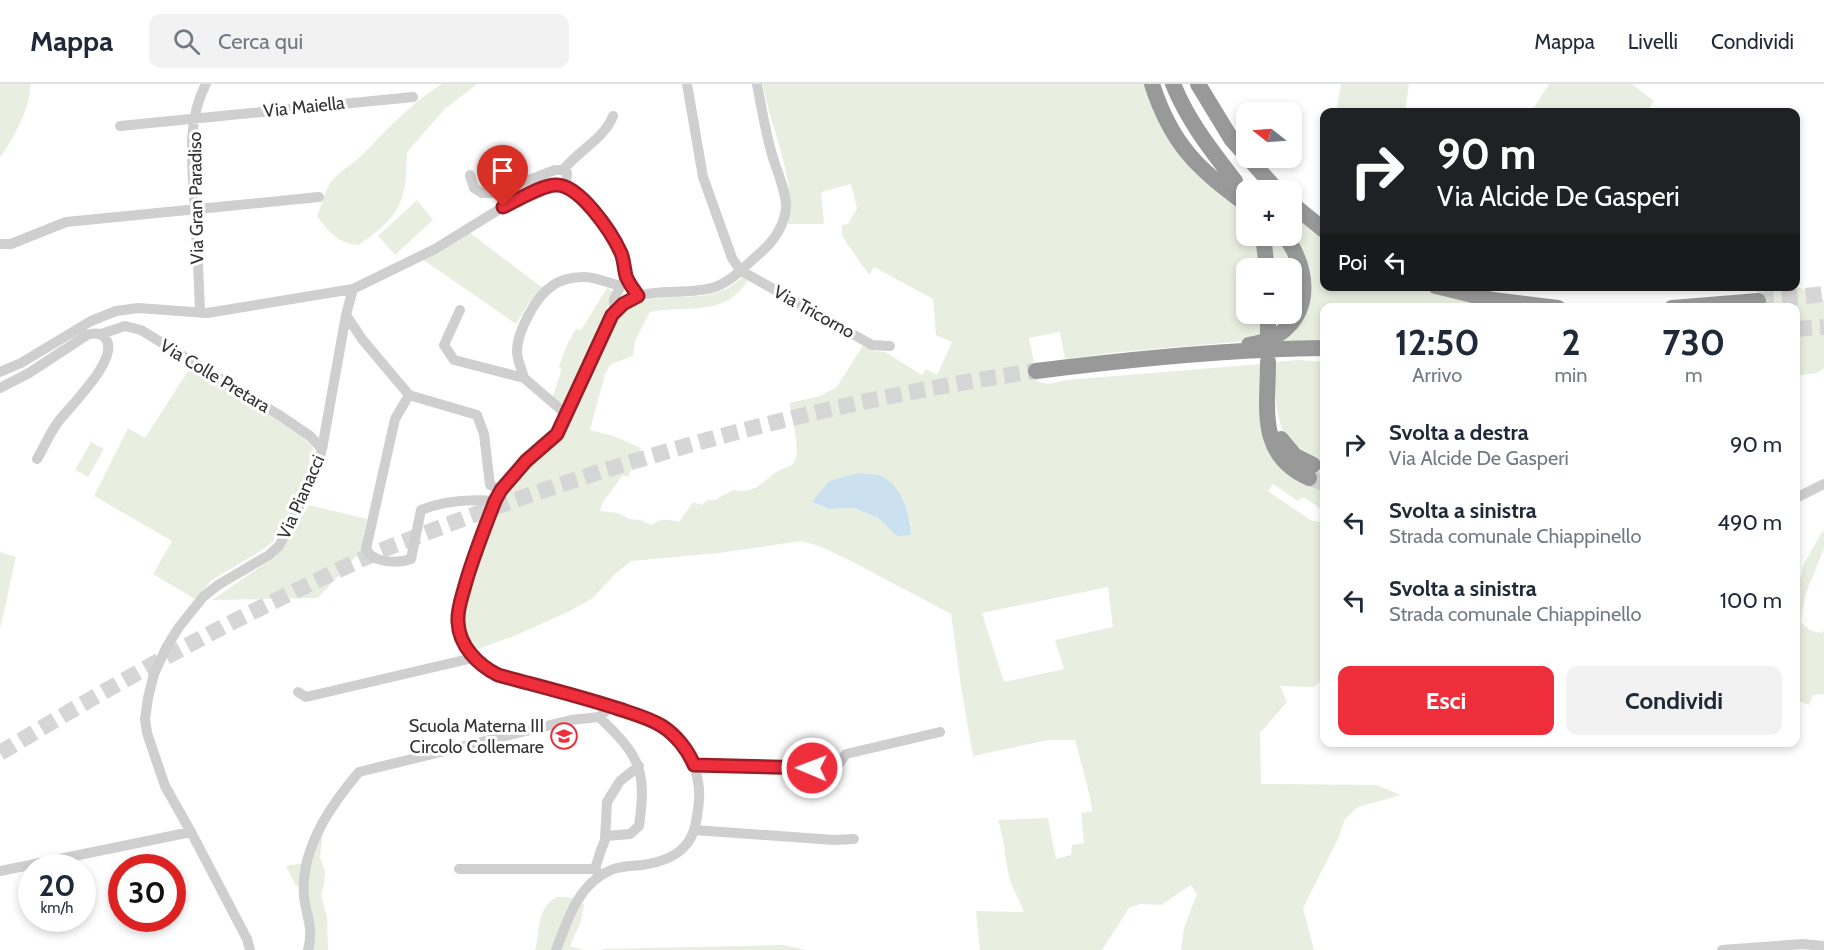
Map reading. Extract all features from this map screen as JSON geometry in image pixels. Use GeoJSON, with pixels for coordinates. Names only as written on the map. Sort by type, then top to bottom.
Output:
{"type":"FeatureCollection","features":[{"type":"Feature","properties":{"kind":"highway"},"geometry":{"type":"LineString","coordinates":[[1152,84],[1164,117],[1178,141],[1206,174],[1234,187]]}},
{"type":"Feature","properties":{"kind":"highway"},"geometry":{"type":"LineString","coordinates":[[1173,84],[1197,131],[1236,190]]}},
{"type":"Feature","properties":{"kind":"highway"},"geometry":{"type":"LineString","coordinates":[[1198,84],[1232,140],[1268,180]]}},
{"type":"Feature","properties":{"kind":"highway"},"geometry":{"type":"LineString","coordinates":[[1302,212],[1320,227]]}},
{"type":"Feature","properties":{"kind":"highway"},"geometry":{"type":"LineString","coordinates":[[1190,355],[1201,348],[1253,344],[1271,338],[1286,327],[1300,307],[1304,285],[1300,264],[1291,246]]}},
{"type":"Feature","properties":{"kind":"highway"},"geometry":{"type":"LineString","coordinates":[[1456,291],[1517,303]]}},
{"type":"Feature","properties":{"kind":"highway"},"geometry":{"type":"LineString","coordinates":[[1733,303],[1758,301]]}},
{"type":"Feature","properties":{"kind":"highway"},"geometry":{"type":"LineString","coordinates":[[1268,324],[1268,334]]}},
{"type":"Feature","properties":{"kind":"highway"},"geometry":{"type":"LineString","coordinates":[[1297,348],[1320,344]]}},
{"type":"Feature","properties":{"kind":"highway"},"geometry":{"type":"LineString","coordinates":[[1036,371],[1190,355],[1320,348]]}},
{"type":"Feature","properties":{"kind":"highway"},"geometry":{"type":"LineString","coordinates":[[1243,352],[1254,360],[1320,358]]}},
{"type":"Feature","properties":{"kind":"highway"},"geometry":{"type":"LineString","coordinates":[[1268,362],[1266,409],[1270,435],[1276,450],[1292,468],[1311,472]]}},
{"type":"Feature","properties":{"kind":"street","name":"Via Gran Paradiso"},"geometry":{"type":"LineString","coordinates":[[200,313],[192,150],[195,118],[206,84]]}},
{"type":"Feature","properties":{"kind":"street"},"geometry":{"type":"LineString","coordinates":[[687,84],[703,177],[732,258],[740,270]]}},
{"type":"Feature","properties":{"kind":"street"},"geometry":{"type":"LineString","coordinates":[[459,869],[598,873],[651,864],[673,856],[691,839],[699,796],[698,782],[694,765],[674,735],[663,726],[648,719],[498,675],[485,669],[473,658],[460,633],[458,614],[466,580],[495,501],[501,490],[526,461],[557,434],[614,312],[638,296],[709,288],[724,283],[767,247],[775,237],[786,209],[757,84]]}},
{"type":"Feature","properties":{"kind":"street","name":"Via Maiella"},"geometry":{"type":"LineString","coordinates":[[120,126],[413,97]]}},
{"type":"Feature","properties":{"kind":"street"},"geometry":{"type":"LineString","coordinates":[[470,175],[474,188],[487,194],[549,172],[563,170],[572,159],[602,134],[614,116]]}},
{"type":"Feature","properties":{"kind":"street"},"geometry":{"type":"LineString","coordinates":[[563,170],[568,175],[566,186]]}},
{"type":"Feature","properties":{"kind":"street"},"geometry":{"type":"LineString","coordinates":[[0,372],[21,363],[91,321],[116,311],[138,308],[200,313],[353,289],[435,249],[503,207],[549,186],[566,186],[581,197],[608,230],[621,253],[623,281],[614,299],[614,312]]}},
{"type":"Feature","properties":{"kind":"street"},"geometry":{"type":"LineString","coordinates":[[0,244],[11,244],[66,222],[319,197]]}},
{"type":"Feature","properties":{"kind":"street","name":"Via Tricorno"},"geometry":{"type":"LineString","coordinates":[[740,270],[872,345],[890,346]]}},
{"type":"Feature","properties":{"kind":"street"},"geometry":{"type":"LineString","coordinates":[[524,378],[517,352],[519,341],[526,320],[546,291],[560,281],[585,277],[623,281],[638,296]]}},
{"type":"Feature","properties":{"kind":"street","name":"Via Pianacci"},"geometry":{"type":"LineString","coordinates":[[250,950],[247,939],[165,786],[147,733],[145,719],[154,674],[174,634],[203,597],[218,585],[269,555],[279,546],[314,476],[322,449],[346,315],[353,289]]}},
{"type":"Feature","properties":{"kind":"street"},"geometry":{"type":"LineString","coordinates":[[460,310],[444,345],[454,360],[524,378],[566,414]]}},
{"type":"Feature","properties":{"kind":"street"},"geometry":{"type":"LineString","coordinates":[[346,315],[362,339],[409,395],[477,415],[484,434],[490,484],[501,490]]}},
{"type":"Feature","properties":{"kind":"street","name":"Via Colle Pretara"},"geometry":{"type":"LineString","coordinates":[[0,388],[29,373],[84,336],[94,333],[101,334],[119,326],[125,326],[141,330],[279,415],[310,436],[322,449]]}},
{"type":"Feature","properties":{"kind":"street"},"geometry":{"type":"LineString","coordinates":[[38,459],[58,422],[82,396],[106,358],[109,344],[101,334]]}},
{"type":"Feature","properties":{"kind":"street"},"geometry":{"type":"LineString","coordinates":[[409,395],[395,419],[366,549],[373,557],[390,561],[411,559],[421,510],[432,506],[477,499],[495,501]]}},
{"type":"Feature","properties":{"kind":"street"},"geometry":{"type":"LineString","coordinates":[[1800,496],[1824,484]]}},
{"type":"Feature","properties":{"kind":"street"},"geometry":{"type":"LineString","coordinates":[[298,692],[306,697],[473,658]]}},
{"type":"Feature","properties":{"kind":"street"},"geometry":{"type":"LineString","coordinates":[[308,950],[310,921],[304,896],[305,870],[324,819],[359,772],[571,720],[599,717],[610,706]]}},
{"type":"Feature","properties":{"kind":"street"},"geometry":{"type":"LineString","coordinates":[[599,717],[622,739],[639,766],[642,784],[639,826],[630,834],[606,836]]}},
{"type":"Feature","properties":{"kind":"street"},"geometry":{"type":"LineString","coordinates":[[694,765],[836,768],[846,754],[940,732]]}},
{"type":"Feature","properties":{"kind":"street"},"geometry":{"type":"LineString","coordinates":[[556,950],[577,899],[598,873],[606,836],[607,802],[620,781],[639,766]]}},
{"type":"Feature","properties":{"kind":"street"},"geometry":{"type":"LineString","coordinates":[[694,830],[834,840],[854,839]]}},
{"type":"Feature","properties":{"kind":"street"},"geometry":{"type":"LineString","coordinates":[[0,871],[191,831]]}},
{"type":"Feature","properties":{"kind":"street"},"geometry":{"type":"LineString","coordinates":[[1722,950],[1803,944],[1824,946]]}},
{"type":"Feature","properties":{"kind":"green space"},"geometry":{"type":"Polygon","coordinates":[[[0,84],[30,84],[30,92],[25,112],[16,132],[0,157],[0,84]]]}},
{"type":"Feature","properties":{"kind":"green space"},"geometry":{"type":"Polygon","coordinates":[[[442,84],[477,84],[445,109],[407,152],[403,195],[389,220],[359,245],[339,239],[317,216],[331,182],[359,158],[408,109],[442,84]]]}},
{"type":"Feature","properties":{"kind":"green space"},"geometry":{"type":"Polygon","coordinates":[[[763,84],[1147,84],[1232,199],[1236,206],[1236,246],[1258,246],[1259,258],[1236,258],[1236,324],[1261,324],[1262,337],[1246,341],[1065,359],[1060,332],[1029,338],[1038,382],[1049,384],[1066,380],[1261,364],[1260,416],[1285,438],[1277,409],[1275,362],[1299,360],[1320,362],[1320,508],[1303,497],[1298,501],[1273,484],[1268,491],[1310,520],[1320,522],[1320,682],[1314,687],[1280,686],[1287,702],[1260,733],[1261,784],[1377,785],[1401,795],[1358,807],[1345,819],[1338,839],[1303,908],[1314,950],[1181,950],[1184,928],[1197,894],[1191,885],[1161,905],[1140,904],[1129,908],[1102,950],[980,950],[976,911],[1024,912],[1009,877],[998,820],[1048,818],[1056,859],[1071,855],[1072,845],[1084,843],[1081,813],[1092,811],[1075,740],[1048,740],[973,756],[951,614],[819,546],[801,541],[719,553],[631,561],[614,575],[593,598],[568,612],[475,650],[470,643],[464,629],[464,617],[471,582],[503,497],[565,428],[572,417],[606,338],[615,323],[636,304],[663,297],[705,295],[731,286],[743,276],[749,279],[739,292],[717,305],[650,312],[635,341],[633,356],[611,364],[605,374],[590,430],[614,436],[641,448],[628,477],[623,475],[603,502],[600,511],[618,513],[629,519],[641,520],[651,525],[665,520],[679,522],[693,502],[702,505],[707,500],[715,500],[733,490],[753,489],[778,471],[791,465],[796,458],[797,446],[789,403],[820,396],[837,387],[863,345],[875,351],[885,352],[922,375],[926,369],[937,375],[952,342],[936,335],[933,299],[874,267],[869,275],[842,236],[842,225],[848,224],[857,208],[851,184],[821,192],[824,224],[788,224],[790,207],[786,171],[763,84]],[[902,497],[812,502],[829,509],[854,508],[878,518],[897,536],[911,525],[902,497]],[[1108,587],[982,613],[1004,682],[1064,669],[1055,640],[1113,627],[1108,587]]]}},
{"type":"Feature","properties":{"kind":"green space"},"geometry":{"type":"Polygon","coordinates":[[[1341,84],[1409,84],[1406,108],[1337,108],[1341,84]]]}},
{"type":"Feature","properties":{"kind":"green space"},"geometry":{"type":"Polygon","coordinates":[[[1549,84],[1632,84],[1654,101],[1649,108],[1534,108],[1549,84]]]}},
{"type":"Feature","properties":{"kind":"green space"},"geometry":{"type":"Polygon","coordinates":[[[417,200],[433,220],[395,255],[378,236],[417,200]]]}},
{"type":"Feature","properties":{"kind":"green space"},"geometry":{"type":"Polygon","coordinates":[[[1302,218],[1320,233],[1320,291],[1439,291],[1490,303],[1320,303],[1320,339],[1285,343],[1282,340],[1295,324],[1302,324],[1302,258],[1293,258],[1292,246],[1302,246],[1302,218]]]}},
{"type":"Feature","properties":{"kind":"green space"},"geometry":{"type":"Polygon","coordinates":[[[470,233],[543,288],[528,304],[516,324],[422,259],[470,233]]]}},
{"type":"Feature","properties":{"kind":"green space"},"geometry":{"type":"Polygon","coordinates":[[[1273,246],[1286,246],[1291,258],[1274,258],[1273,246]]]}},
{"type":"Feature","properties":{"kind":"green space"},"geometry":{"type":"Polygon","coordinates":[[[607,288],[614,292],[564,410],[552,398],[562,369],[559,368],[562,357],[576,329],[581,330],[607,288]]]}},
{"type":"Feature","properties":{"kind":"green space"},"geometry":{"type":"Polygon","coordinates":[[[1800,288],[1824,300],[1824,368],[1817,373],[1800,375],[1800,303],[1758,303],[1757,291],[1800,291],[1800,288]]]}},
{"type":"Feature","properties":{"kind":"green space"},"geometry":{"type":"Polygon","coordinates":[[[192,365],[303,437],[313,448],[305,480],[281,530],[273,541],[264,549],[212,580],[195,599],[153,574],[172,541],[94,496],[128,428],[145,438],[192,365]]]}},
{"type":"Feature","properties":{"kind":"green space"},"geometry":{"type":"Polygon","coordinates":[[[91,442],[104,449],[88,477],[75,470],[91,442]]]}},
{"type":"Feature","properties":{"kind":"green space"},"geometry":{"type":"Polygon","coordinates":[[[309,505],[367,519],[361,551],[318,598],[212,600],[277,555],[309,505]]]}},
{"type":"Feature","properties":{"kind":"green space"},"geometry":{"type":"Polygon","coordinates":[[[1824,532],[1824,548],[1805,596],[1801,623],[1812,631],[1822,633],[1824,630],[1824,694],[1813,695],[1809,705],[1800,702],[1800,580],[1804,564],[1824,532]]]}},
{"type":"Feature","properties":{"kind":"green space"},"geometry":{"type":"Polygon","coordinates":[[[0,552],[16,557],[0,629],[0,552]]]}},
{"type":"Feature","properties":{"kind":"green space"},"geometry":{"type":"Polygon","coordinates":[[[354,775],[363,775],[324,825],[320,857],[325,872],[321,895],[327,917],[328,950],[311,950],[313,945],[309,881],[296,886],[286,866],[305,863],[325,816],[354,775]]]}},
{"type":"Feature","properties":{"kind":"green space"},"geometry":{"type":"Polygon","coordinates":[[[556,897],[575,899],[584,904],[581,921],[570,946],[584,950],[535,950],[542,915],[549,903],[556,897]]]}},
{"type":"Feature","properties":{"kind":"green space"},"geometry":{"type":"Polygon","coordinates":[[[783,945],[807,950],[603,950],[603,949],[783,945]]]}},
{"type":"Feature","properties":{"kind":"water"},"geometry":{"type":"Polygon","coordinates":[[[859,473],[878,475],[886,479],[899,492],[909,517],[911,535],[897,536],[878,518],[854,508],[829,509],[812,502],[829,481],[859,473]]]}},
{"type":"Feature","properties":{"kind":"tunnel"},"geometry":{"type":"LineString","coordinates":[[1758,301],[1824,294]]}},
{"type":"Feature","properties":{"kind":"tunnel"},"geometry":{"type":"LineString","coordinates":[[1800,329],[1824,327]]}},
{"type":"Feature","properties":{"kind":"tunnel"},"geometry":{"type":"LineString","coordinates":[[0,753],[142,670],[252,612],[377,552],[468,517],[627,463],[789,419],[953,384],[1036,371]]}},
{"type":"Feature","properties":{"kind":"tunnel"},"geometry":{"type":"LineString","coordinates":[[1309,478],[1320,482]]}},
{"type":"Feature","properties":{"kind":"place","name":"Scuola Materna III Circolo Collemare"},"geometry":{"type":"Point","coordinates":[564,736]}},
{"type":"Feature","properties":{"kind":"route"},"geometry":{"type":"LineString","coordinates":[[503,207],[549,186],[556,184],[569,187],[581,197],[608,230],[624,259],[626,276],[638,296],[623,304],[612,315],[557,434],[526,461],[501,490],[495,501],[466,580],[458,614],[460,633],[468,650],[485,669],[498,675],[598,702],[663,726],[674,735],[694,765],[812,768]]}}]}
